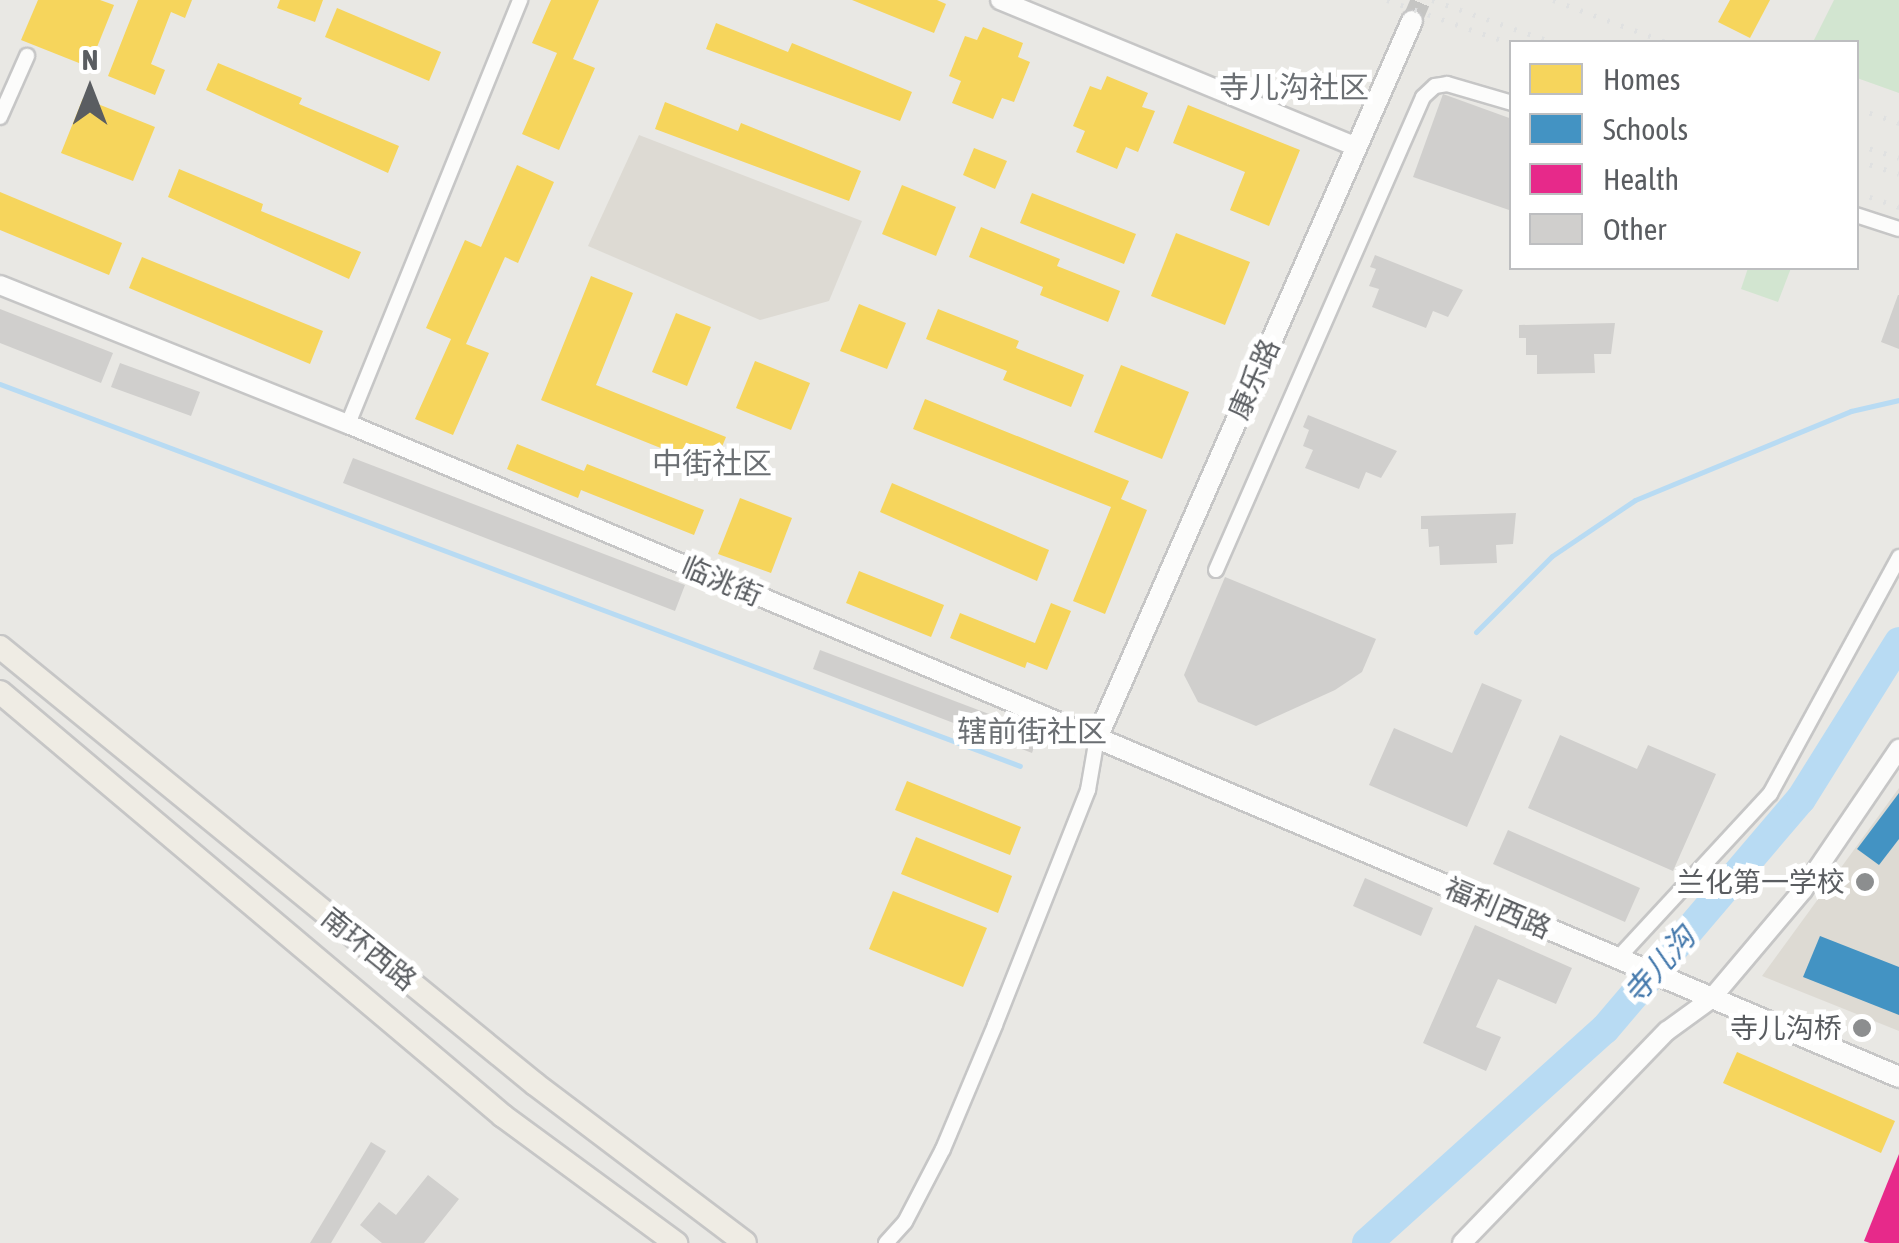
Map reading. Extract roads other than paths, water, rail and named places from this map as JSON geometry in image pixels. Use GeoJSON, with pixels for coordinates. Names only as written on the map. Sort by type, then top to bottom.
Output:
{"type":"FeatureCollection","features":[{"type":"Feature","properties":{"kind":"highway","name":"南环西路"},"geometry":{"type":"LineString","coordinates":[[0,647],[535,1084],[745,1243]]}},
{"type":"Feature","properties":{"kind":"highway","name":"南环西路"},"geometry":{"type":"LineString","coordinates":[[0,692],[503,1116],[676,1243]]}},
{"type":"Feature","properties":{"kind":"main road","name":"康乐路"},"geometry":{"type":"LineString","coordinates":[[1097,738],[1412,21]]}},
{"type":"Feature","properties":{"kind":"main road","name":"福利西路"},"geometry":{"type":"LineString","coordinates":[[1097,738],[1899,1077]]}},
{"type":"Feature","properties":{"kind":"street"},"geometry":{"type":"LineString","coordinates":[[348,424],[520,0]]}},
{"type":"Feature","properties":{"kind":"street"},"geometry":{"type":"LineString","coordinates":[[1000,0],[1356,147]]}},
{"type":"Feature","properties":{"kind":"street"},"geometry":{"type":"LineString","coordinates":[[0,117],[27,56]]}},
{"type":"Feature","properties":{"kind":"street"},"geometry":{"type":"LineString","coordinates":[[1216,570],[1422,97],[1430,89],[1447,84],[1509,103]]}},
{"type":"Feature","properties":{"kind":"street"},"geometry":{"type":"LineString","coordinates":[[1859,215],[1899,229]]}},
{"type":"Feature","properties":{"kind":"street","name":"临洮街"},"geometry":{"type":"LineString","coordinates":[[0,285],[348,424],[1097,738]]}},
{"type":"Feature","properties":{"kind":"street"},"geometry":{"type":"LineString","coordinates":[[1622,961],[1770,794],[1899,557]]}},
{"type":"Feature","properties":{"kind":"street"},"geometry":{"type":"LineString","coordinates":[[886,1243],[905,1222],[943,1148],[995,1026],[1088,790],[1097,738]]}},
{"type":"Feature","properties":{"kind":"street"},"geometry":{"type":"LineString","coordinates":[[1462,1243],[1803,890],[1899,750]]}},
{"type":"Feature","properties":{"kind":"waterway"},"geometry":{"type":"LineString","coordinates":[[0,384],[1020,766]]}},
{"type":"Feature","properties":{"kind":"waterway"},"geometry":{"type":"LineString","coordinates":[[1476,632],[1552,556],[1635,500],[1851,411],[1899,400]]}},
{"type":"Feature","properties":{"kind":"waterway","name":"寺儿沟"},"geometry":{"type":"LineString","coordinates":[[1367,1243],[1605,1029],[1801,799],[1899,642]]}},
{"type":"Feature","properties":{"kind":"tunnel"},"geometry":{"type":"LineString","coordinates":[[1412,21],[1421,0]]}},
{"type":"Feature","properties":{"kind":"railway"},"geometry":{"type":"LineString","coordinates":[[1387,0],[1509,43]]}},
{"type":"Feature","properties":{"kind":"railway"},"geometry":{"type":"LineString","coordinates":[[1432,0],[1546,40]]}},
{"type":"Feature","properties":{"kind":"railway"},"geometry":{"type":"LineString","coordinates":[[1553,0],[1661,40]]}},
{"type":"Feature","properties":{"kind":"railway"},"geometry":{"type":"LineString","coordinates":[[1859,109],[1899,123]]}},
{"type":"Feature","properties":{"kind":"railway"},"geometry":{"type":"LineString","coordinates":[[1859,145],[1899,158]]}},
{"type":"Feature","properties":{"kind":"railway"},"geometry":{"type":"LineString","coordinates":[[1859,161],[1899,174]]}},
{"type":"Feature","properties":{"kind":"railway"},"geometry":{"type":"LineString","coordinates":[[1859,193],[1899,207]]}},
{"type":"Feature","properties":{"kind":"place","name":"兰化第一学校"},"geometry":{"type":"Point","coordinates":[1865,882]}},
{"type":"Feature","properties":{"kind":"place","name":"寺儿沟桥"},"geometry":{"type":"Point","coordinates":[1862,1028]}},
{"type":"Feature","properties":{"kind":"district","name":"寺儿沟社区"},"geometry":{"type":"Point","coordinates":[1294,87]}},
{"type":"Feature","properties":{"kind":"district","name":"中街社区"},"geometry":{"type":"Point","coordinates":[712,463]}},
{"type":"Feature","properties":{"kind":"district","name":"辖前街社区"},"geometry":{"type":"Point","coordinates":[1032,731]}}]}
